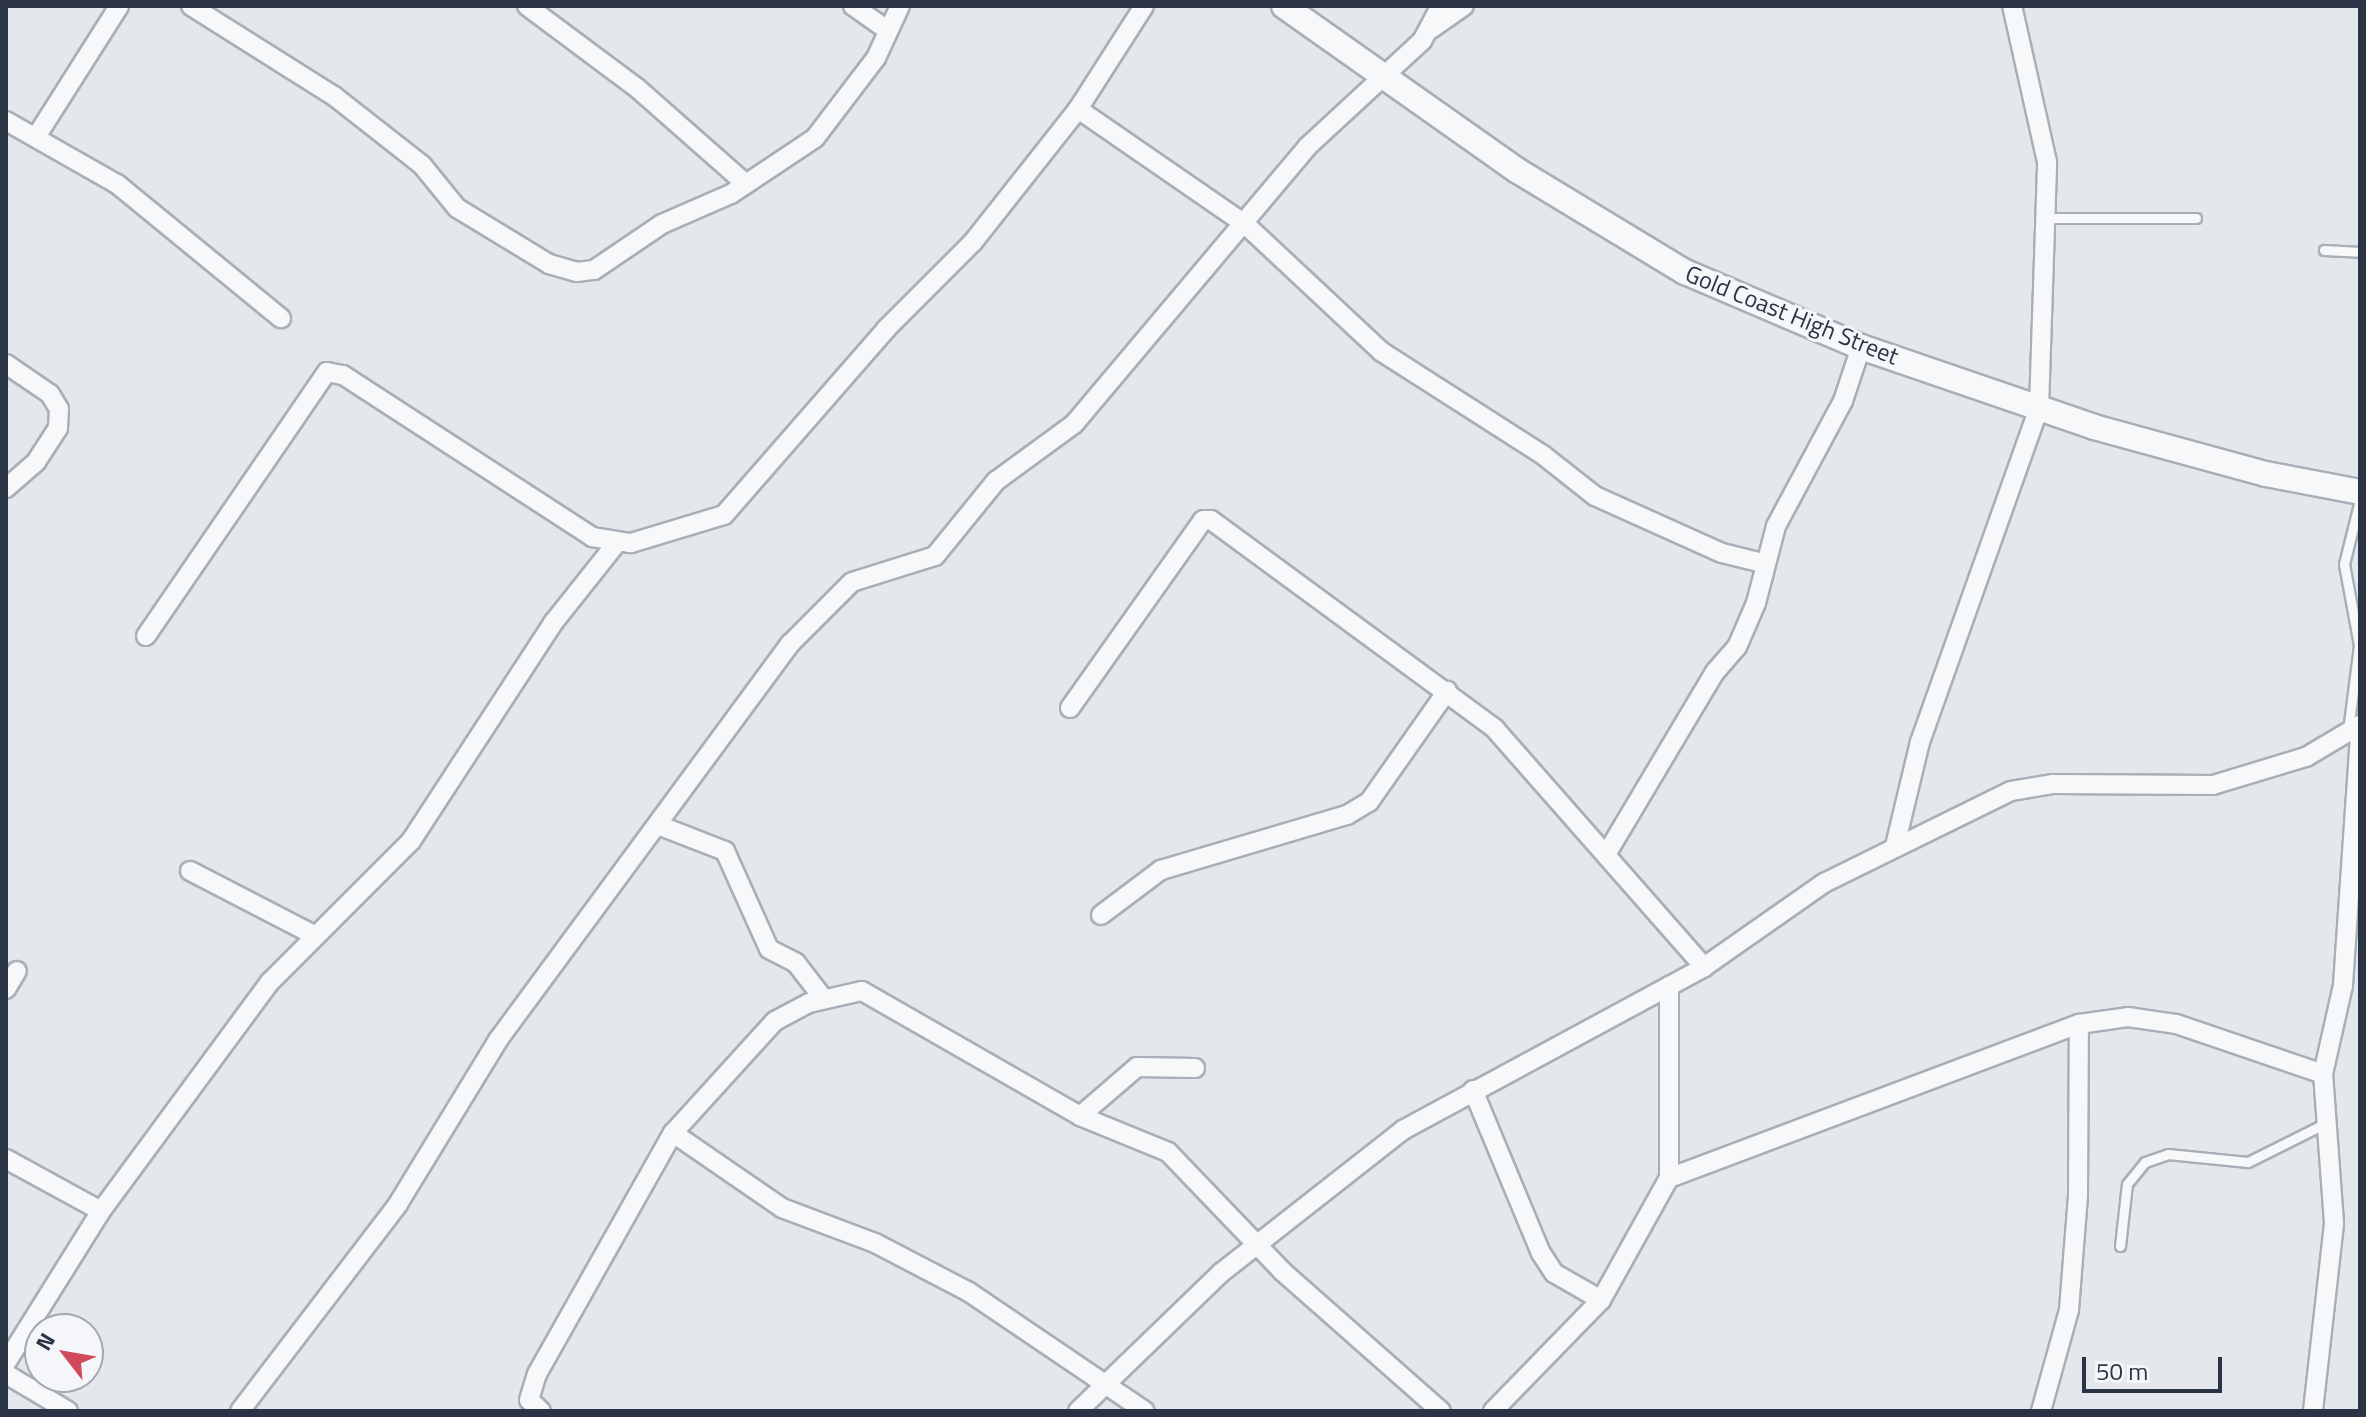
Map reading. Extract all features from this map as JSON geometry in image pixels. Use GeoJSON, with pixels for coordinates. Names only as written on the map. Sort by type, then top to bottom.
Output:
{"type":"FeatureCollection","features":[{"type":"Feature","properties":{"kind":"street"},"geometry":{"type":"LineString","coordinates":[[36,137],[119,6]]}},
{"type":"Feature","properties":{"kind":"street"},"geometry":{"type":"LineString","coordinates":[[191,6],[334,96],[422,165],[457,208],[563,269],[594,270],[662,224],[779,166],[832,119],[876,58],[885,28],[900,6]]}},
{"type":"Feature","properties":{"kind":"street"},"geometry":{"type":"LineString","coordinates":[[527,6],[637,88],[746,184]]}},
{"type":"Feature","properties":{"kind":"street"},"geometry":{"type":"LineString","coordinates":[[853,6],[885,28]]}},
{"type":"Feature","properties":{"kind":"street"},"geometry":{"type":"LineString","coordinates":[[6,1363],[101,1211],[312,934],[387,870],[411,841],[553,623],[615,545],[732,509],[845,374],[973,242],[1078,109],[1144,6]]}},
{"type":"Feature","properties":{"kind":"street","name":"Gold Coast High Street"},"geometry":{"type":"LineString","coordinates":[[1284,6],[1626,241],[1861,347],[2039,408],[2154,446],[2360,492]]}},
{"type":"Feature","properties":{"kind":"street"},"geometry":{"type":"LineString","coordinates":[[1431,29],[1441,6]]}},
{"type":"Feature","properties":{"kind":"street"},"geometry":{"type":"LineString","coordinates":[[240,1411],[398,1204],[498,1040],[804,629],[852,582],[935,556],[996,481],[1074,424],[1118,379],[1307,147],[1431,29],[1464,6]]}},
{"type":"Feature","properties":{"kind":"street"},"geometry":{"type":"LineString","coordinates":[[1895,846],[1920,742],[2039,408],[2050,218],[2045,147],[2012,6]]}},
{"type":"Feature","properties":{"kind":"street"},"geometry":{"type":"LineString","coordinates":[[1078,109],[1245,224],[1382,352],[1543,455],[1595,496],[1722,553],[1763,563]]}},
{"type":"Feature","properties":{"kind":"street"},"geometry":{"type":"LineString","coordinates":[[6,121],[117,184],[281,318]]}},
{"type":"Feature","properties":{"kind":"street"},"geometry":{"type":"LineString","coordinates":[[1607,853],[1715,672],[1737,647],[1756,603],[1763,563],[1791,494],[1843,401],[1861,347]]}},
{"type":"Feature","properties":{"kind":"street"},"geometry":{"type":"LineString","coordinates":[[6,364],[50,394],[59,409],[58,428],[36,462],[6,488]]}},
{"type":"Feature","properties":{"kind":"street"},"geometry":{"type":"LineString","coordinates":[[146,636],[327,372],[343,375],[557,517],[615,545]]}},
{"type":"Feature","properties":{"kind":"street"},"geometry":{"type":"LineString","coordinates":[[1070,708],[1206,520],[1447,691],[1508,742],[1704,967]]}},
{"type":"Feature","properties":{"kind":"street"},"geometry":{"type":"LineString","coordinates":[[1101,915],[1161,870],[1347,815],[1369,802],[1447,691]]}},
{"type":"Feature","properties":{"kind":"street"},"geometry":{"type":"LineString","coordinates":[[1078,1411],[1101,1385],[1257,1242],[1393,1137],[1473,1090],[1704,967],[1824,883],[2011,791],[2053,784],[2213,785],[2287,764],[2356,730],[2357,798],[2343,985],[2323,1074],[2324,1124],[2333,1158],[2334,1223],[2313,1411]]}},
{"type":"Feature","properties":{"kind":"street"},"geometry":{"type":"LineString","coordinates":[[658,825],[725,851],[769,949],[796,963],[823,998]]}},
{"type":"Feature","properties":{"kind":"street"},"geometry":{"type":"LineString","coordinates":[[190,871],[312,934]]}},
{"type":"Feature","properties":{"kind":"street"},"geometry":{"type":"LineString","coordinates":[[6,989],[17,971]]}},
{"type":"Feature","properties":{"kind":"street"},"geometry":{"type":"LineString","coordinates":[[1493,1411],[1601,1300],[1669,1178],[1669,986]]}},
{"type":"Feature","properties":{"kind":"street"},"geometry":{"type":"LineString","coordinates":[[541,1411],[529,1400],[537,1374],[673,1133],[775,1021],[823,998],[862,991],[881,996],[1080,1116],[1168,1152],[1257,1242],[1441,1411]]}},
{"type":"Feature","properties":{"kind":"street"},"geometry":{"type":"LineString","coordinates":[[1669,1178],[2079,1024],[2128,1017],[2176,1024],[2323,1074]]}},
{"type":"Feature","properties":{"kind":"street"},"geometry":{"type":"LineString","coordinates":[[2041,1411],[2069,1310],[2078,1195],[2079,1024]]}},
{"type":"Feature","properties":{"kind":"street"},"geometry":{"type":"LineString","coordinates":[[1080,1116],[1137,1067],[1195,1068]]}},
{"type":"Feature","properties":{"kind":"street"},"geometry":{"type":"LineString","coordinates":[[1473,1090],[1541,1253],[1554,1273],[1601,1300]]}},
{"type":"Feature","properties":{"kind":"street"},"geometry":{"type":"LineString","coordinates":[[673,1133],[782,1208],[875,1243],[969,1292],[1101,1385],[1145,1411]]}},
{"type":"Feature","properties":{"kind":"street"},"geometry":{"type":"LineString","coordinates":[[6,1159],[101,1211]]}},
{"type":"Feature","properties":{"kind":"street"},"geometry":{"type":"LineString","coordinates":[[6,1374],[68,1411]]}},
{"type":"Feature","properties":{"kind":"lane"},"geometry":{"type":"LineString","coordinates":[[2050,218],[2196,218]]}},
{"type":"Feature","properties":{"kind":"lane"},"geometry":{"type":"LineString","coordinates":[[2324,250],[2360,252]]}},
{"type":"Feature","properties":{"kind":"lane"},"geometry":{"type":"LineString","coordinates":[[2356,730],[2359,645],[2344,564],[2360,500]]}},
{"type":"Feature","properties":{"kind":"lane"},"geometry":{"type":"LineString","coordinates":[[2120,1246],[2127,1184],[2145,1162],[2168,1154],[2248,1162],[2324,1124]]}}]}
